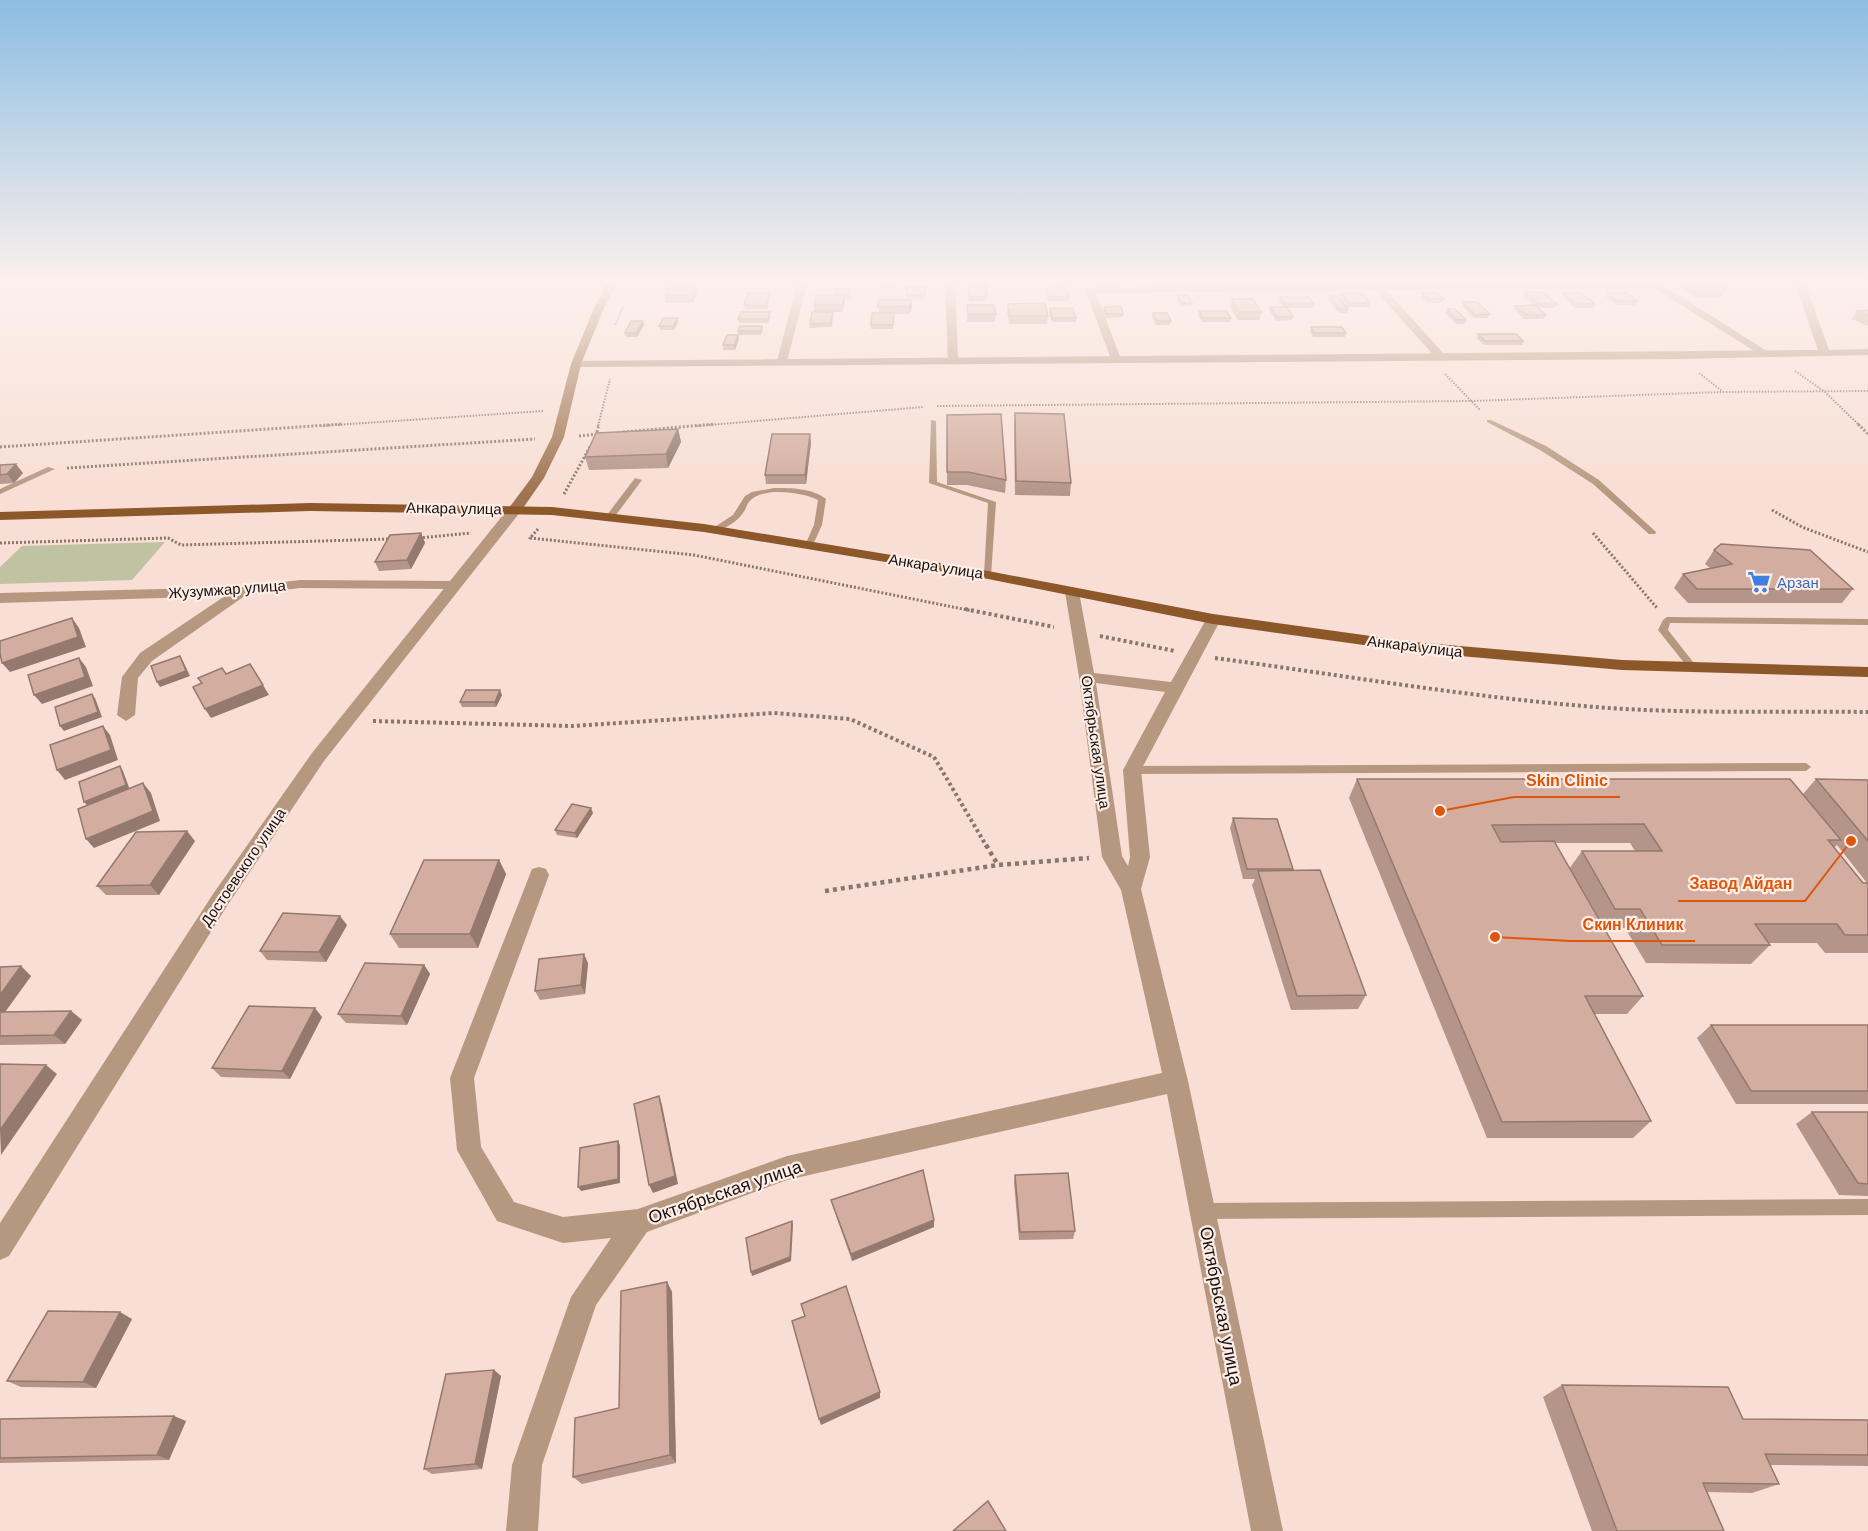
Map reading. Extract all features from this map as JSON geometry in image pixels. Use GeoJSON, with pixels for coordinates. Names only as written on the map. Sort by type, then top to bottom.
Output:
{"type":"FeatureCollection","features":[{"type":"Feature","properties":{"kind":"main road"},"geometry":{"type":"LineString","coordinates":[[516,508],[538,478],[558,437],[581,351]]}},
{"type":"Feature","properties":{"kind":"main road","name":"Анкара улица"},"geometry":{"type":"LineString","coordinates":[[0,516],[310,507],[516,508],[714,530],[988,574],[1214,620],[1414,647],[1622,666],[1868,672]]}},
{"type":"Feature","properties":{"kind":"street"},"geometry":{"type":"LineString","coordinates":[[782,361],[784,351]]}},
{"type":"Feature","properties":{"kind":"street"},"geometry":{"type":"LineString","coordinates":[[953,351],[953,361]]}},
{"type":"Feature","properties":{"kind":"street"},"geometry":{"type":"LineString","coordinates":[[1113,351],[1116,359]]}},
{"type":"Feature","properties":{"kind":"street"},"geometry":{"type":"LineString","coordinates":[[1436,351],[1441,357]]}},
{"type":"Feature","properties":{"kind":"street"},"geometry":{"type":"LineString","coordinates":[[1762,351],[1768,355]]}},
{"type":"Feature","properties":{"kind":"street"},"geometry":{"type":"LineString","coordinates":[[576,364],[1768,355],[1868,352]]}},
{"type":"Feature","properties":{"kind":"street","name":"Достоевского улица"},"geometry":{"type":"LineString","coordinates":[[0,1247],[220,900],[345,721],[516,508]]}},
{"type":"Feature","properties":{"kind":"street","name":"Жузумжар улица"},"geometry":{"type":"LineString","coordinates":[[0,598],[242,591],[300,584],[453,585]]}},
{"type":"Feature","properties":{"kind":"street"},"geometry":{"type":"LineString","coordinates":[[126,715],[130,676],[146,657],[242,591]]}},
{"type":"Feature","properties":{"kind":"street","name":"Октябрьская улица"},"geometry":{"type":"LineString","coordinates":[[1072,592],[1087,677],[1112,857],[1131,889],[1176,1081],[1267,1531]]}},
{"type":"Feature","properties":{"kind":"street"},"geometry":{"type":"LineString","coordinates":[[1132,770],[1214,620]]}},
{"type":"Feature","properties":{"kind":"street"},"geometry":{"type":"LineString","coordinates":[[1087,677],[1175,688]]}},
{"type":"Feature","properties":{"kind":"street","name":"Октябрьская улица"},"geometry":{"type":"LineString","coordinates":[[1131,889],[1140,857],[1132,770]]}},
{"type":"Feature","properties":{"kind":"street"},"geometry":{"type":"LineString","coordinates":[[539,875],[462,1078],[469,1149],[506,1212],[563,1230],[638,1222]]}},
{"type":"Feature","properties":{"kind":"street","name":"Октябрьская улица"},"geometry":{"type":"LineString","coordinates":[[522,1531],[527,1465],[585,1298],[638,1222],[787,1168],[1176,1081]]}},
{"type":"Feature","properties":{"kind":"lane"},"geometry":{"type":"LineString","coordinates":[[933,421],[933,483],[992,502],[988,574]]}},
{"type":"Feature","properties":{"kind":"lane"},"geometry":{"type":"LineString","coordinates":[[1490,421],[1543,448],[1596,482],[1652,532]]}},
{"type":"Feature","properties":{"kind":"lane"},"geometry":{"type":"LineString","coordinates":[[0,492],[51,469]]}},
{"type":"Feature","properties":{"kind":"lane"},"geometry":{"type":"LineString","coordinates":[[610,517],[638,480]]}},
{"type":"Feature","properties":{"kind":"lane"},"geometry":{"type":"LineString","coordinates":[[714,530],[730,523],[748,498],[768,491],[794,490],[814,493],[822,499],[822,508],[809,545]]}},
{"type":"Feature","properties":{"kind":"lane"},"geometry":{"type":"LineString","coordinates":[[1692,667],[1663,630],[1667,620],[1868,622]]}},
{"type":"Feature","properties":{"kind":"lane"},"geometry":{"type":"LineString","coordinates":[[1132,770],[1806,767]]}},
{"type":"Feature","properties":{"kind":"lane"},"geometry":{"type":"LineString","coordinates":[[1202,1211],[1868,1207]]}},
{"type":"Feature","properties":{"kind":"path"},"geometry":{"type":"LineString","coordinates":[[561,500],[597,434],[614,363],[609,351]]}},
{"type":"Feature","properties":{"kind":"path"},"geometry":{"type":"LineString","coordinates":[[1793,370],[1825,392],[1868,434]]}},
{"type":"Feature","properties":{"kind":"path"},"geometry":{"type":"LineString","coordinates":[[1699,373],[1722,392]]}},
{"type":"Feature","properties":{"kind":"path"},"geometry":{"type":"LineString","coordinates":[[1450,378],[1472,401]]}},
{"type":"Feature","properties":{"kind":"path"},"geometry":{"type":"LineString","coordinates":[[621,432],[954,405],[1472,401],[1722,392],[1868,391]]}},
{"type":"Feature","properties":{"kind":"path"},"geometry":{"type":"LineString","coordinates":[[0,447],[566,410]]}},
{"type":"Feature","properties":{"kind":"path"},"geometry":{"type":"LineString","coordinates":[[51,469],[609,433]]}},
{"type":"Feature","properties":{"kind":"path"},"geometry":{"type":"LineString","coordinates":[[1772,510],[1802,527],[1868,552]]}},
{"type":"Feature","properties":{"kind":"path"},"geometry":{"type":"LineString","coordinates":[[538,528],[530,538],[694,555],[1054,627]]}},
{"type":"Feature","properties":{"kind":"path"},"geometry":{"type":"LineString","coordinates":[[413,538],[475,533]]}},
{"type":"Feature","properties":{"kind":"path"},"geometry":{"type":"LineString","coordinates":[[1593,533],[1667,620]]}},
{"type":"Feature","properties":{"kind":"path"},"geometry":{"type":"LineString","coordinates":[[0,543],[168,538],[181,545],[390,539]]}},
{"type":"Feature","properties":{"kind":"path"},"geometry":{"type":"LineString","coordinates":[[1096,635],[1178,651]]}},
{"type":"Feature","properties":{"kind":"path"},"geometry":{"type":"LineString","coordinates":[[1205,656],[1421,687],[1593,706],[1663,711],[1868,712]]}},
{"type":"Feature","properties":{"kind":"path"},"geometry":{"type":"LineString","coordinates":[[345,721],[572,726],[774,713],[850,719],[934,757],[998,865]]}},
{"type":"Feature","properties":{"kind":"path"},"geometry":{"type":"LineString","coordinates":[[825,891],[998,865],[1112,857]]}},
{"type":"Feature","properties":{"kind":"green space"},"geometry":{"type":"Polygon","coordinates":[[[165,542],[132,580],[0,584],[0,567],[22,546],[165,542]]]}},
{"type":"Feature","properties":{"kind":"building"},"geometry":{"type":"Polygon","coordinates":[[[1015,413],[1064,414],[1071,483],[1016,481],[1015,413]]]}},
{"type":"Feature","properties":{"kind":"building"},"geometry":{"type":"Polygon","coordinates":[[[1001,414],[1006,480],[968,472],[947,472],[947,415],[1001,414]]]}},
{"type":"Feature","properties":{"kind":"building"},"geometry":{"type":"Polygon","coordinates":[[[678,429],[666,454],[585,457],[596,433],[678,429]]]}},
{"type":"Feature","properties":{"kind":"building"},"geometry":{"type":"Polygon","coordinates":[[[772,434],[810,434],[805,475],[765,475],[772,434]]]}},
{"type":"Feature","properties":{"kind":"building"},"geometry":{"type":"Polygon","coordinates":[[[16,464],[7,474],[0,475],[0,465],[16,464]]]}},
{"type":"Feature","properties":{"kind":"building"},"geometry":{"type":"Polygon","coordinates":[[[421,533],[407,560],[375,562],[390,535],[421,533]]]}},
{"type":"Feature","properties":{"kind":"building"},"geometry":{"type":"Polygon","coordinates":[[[1721,544],[1810,550],[1853,589],[1697,589],[1683,574],[1732,564],[1714,550],[1721,544]]]}},
{"type":"Feature","properties":{"kind":"building"},"geometry":{"type":"Polygon","coordinates":[[[72,618],[78,637],[2,663],[0,641],[72,618]]]}},
{"type":"Feature","properties":{"kind":"building"},"geometry":{"type":"Polygon","coordinates":[[[180,656],[186,671],[157,682],[151,666],[180,656]]]}},
{"type":"Feature","properties":{"kind":"building"},"geometry":{"type":"Polygon","coordinates":[[[79,658],[85,677],[34,695],[28,675],[79,658]]]}},
{"type":"Feature","properties":{"kind":"building"},"geometry":{"type":"Polygon","coordinates":[[[250,664],[263,685],[205,709],[193,687],[202,683],[198,678],[222,668],[226,674],[250,664]]]}},
{"type":"Feature","properties":{"kind":"building"},"geometry":{"type":"Polygon","coordinates":[[[466,690],[500,690],[495,702],[460,702],[466,690]]]}},
{"type":"Feature","properties":{"kind":"building"},"geometry":{"type":"Polygon","coordinates":[[[92,694],[98,712],[60,726],[55,707],[92,694]]]}},
{"type":"Feature","properties":{"kind":"building"},"geometry":{"type":"Polygon","coordinates":[[[103,726],[111,750],[57,770],[50,745],[103,726]]]}},
{"type":"Feature","properties":{"kind":"building"},"geometry":{"type":"Polygon","coordinates":[[[120,766],[126,785],[84,802],[79,782],[120,766]]]}},
{"type":"Feature","properties":{"kind":"building"},"geometry":{"type":"Polygon","coordinates":[[[1357,779],[1790,779],[1841,840],[1828,840],[1863,883],[1868,883],[1868,935],[1845,935],[1837,924],[1755,924],[1770,945],[1662,945],[1640,909],[1615,909],[1582,851],[1662,851],[1644,824],[1492,825],[1501,842],[1554,841],[1643,996],[1585,996],[1651,1121],[1502,1122],[1357,779]]]}},
{"type":"Feature","properties":{"kind":"building"},"geometry":{"type":"Polygon","coordinates":[[[1816,779],[1868,780],[1868,841],[1816,779]]]}},
{"type":"Feature","properties":{"kind":"building"},"geometry":{"type":"Polygon","coordinates":[[[143,783],[153,811],[86,839],[78,809],[143,783]]]}},
{"type":"Feature","properties":{"kind":"building"},"geometry":{"type":"Polygon","coordinates":[[[572,804],[591,808],[575,833],[555,830],[572,804]]]}},
{"type":"Feature","properties":{"kind":"building"},"geometry":{"type":"Polygon","coordinates":[[[1233,818],[1277,819],[1293,869],[1247,869],[1233,818]]]}},
{"type":"Feature","properties":{"kind":"building"},"geometry":{"type":"Polygon","coordinates":[[[187,831],[150,885],[97,886],[136,832],[187,831]]]}},
{"type":"Feature","properties":{"kind":"building"},"geometry":{"type":"Polygon","coordinates":[[[424,860],[499,860],[470,934],[390,934],[424,860]]]}},
{"type":"Feature","properties":{"kind":"building"},"geometry":{"type":"Polygon","coordinates":[[[1320,870],[1366,995],[1297,996],[1258,871],[1320,870]]]}},
{"type":"Feature","properties":{"kind":"building"},"geometry":{"type":"Polygon","coordinates":[[[283,913],[340,916],[319,952],[260,951],[283,913]]]}},
{"type":"Feature","properties":{"kind":"building"},"geometry":{"type":"Polygon","coordinates":[[[584,954],[581,985],[535,991],[539,959],[584,954]]]}},
{"type":"Feature","properties":{"kind":"building"},"geometry":{"type":"Polygon","coordinates":[[[365,963],[424,965],[401,1016],[338,1014],[365,963]]]}},
{"type":"Feature","properties":{"kind":"building"},"geometry":{"type":"Polygon","coordinates":[[[21,966],[0,995],[0,967],[21,966]]]}},
{"type":"Feature","properties":{"kind":"building"},"geometry":{"type":"Polygon","coordinates":[[[249,1006],[315,1008],[282,1071],[212,1068],[249,1006]]]}},
{"type":"Feature","properties":{"kind":"building"},"geometry":{"type":"Polygon","coordinates":[[[71,1011],[54,1035],[0,1036],[0,1012],[71,1011]]]}},
{"type":"Feature","properties":{"kind":"building"},"geometry":{"type":"Polygon","coordinates":[[[1711,1025],[1868,1025],[1868,1091],[1751,1091],[1711,1025]]]}},
{"type":"Feature","properties":{"kind":"building"},"geometry":{"type":"Polygon","coordinates":[[[0,1064],[46,1065],[0,1130],[0,1064]]]}},
{"type":"Feature","properties":{"kind":"building"},"geometry":{"type":"Polygon","coordinates":[[[659,1096],[675,1176],[649,1185],[634,1104],[659,1096]]]}},
{"type":"Feature","properties":{"kind":"building"},"geometry":{"type":"Polygon","coordinates":[[[1812,1112],[1868,1112],[1868,1184],[1858,1183],[1812,1112]]]}},
{"type":"Feature","properties":{"kind":"building"},"geometry":{"type":"Polygon","coordinates":[[[618,1141],[618,1179],[578,1187],[580,1148],[618,1141]]]}},
{"type":"Feature","properties":{"kind":"building"},"geometry":{"type":"Polygon","coordinates":[[[923,1170],[934,1220],[851,1254],[831,1200],[923,1170]]]}},
{"type":"Feature","properties":{"kind":"building"},"geometry":{"type":"Polygon","coordinates":[[[1068,1173],[1075,1231],[1020,1232],[1015,1175],[1068,1173]]]}},
{"type":"Feature","properties":{"kind":"building"},"geometry":{"type":"Polygon","coordinates":[[[792,1221],[790,1257],[751,1272],[746,1238],[792,1221]]]}},
{"type":"Feature","properties":{"kind":"building"},"geometry":{"type":"Polygon","coordinates":[[[667,1282],[670,1455],[573,1477],[575,1418],[619,1408],[621,1291],[667,1282]]]}},
{"type":"Feature","properties":{"kind":"building"},"geometry":{"type":"Polygon","coordinates":[[[846,1286],[880,1392],[819,1419],[792,1321],[805,1316],[801,1304],[846,1286]]]}},
{"type":"Feature","properties":{"kind":"building"},"geometry":{"type":"Polygon","coordinates":[[[48,1311],[120,1312],[83,1382],[7,1381],[48,1311]]]}},
{"type":"Feature","properties":{"kind":"building"},"geometry":{"type":"Polygon","coordinates":[[[494,1370],[475,1464],[424,1469],[446,1374],[494,1370]]]}},
{"type":"Feature","properties":{"kind":"building"},"geometry":{"type":"Polygon","coordinates":[[[1562,1385],[1728,1387],[1743,1419],[1868,1420],[1868,1455],[1765,1454],[1779,1484],[1703,1483],[1724,1531],[1617,1531],[1562,1385]]]}},
{"type":"Feature","properties":{"kind":"building"},"geometry":{"type":"Polygon","coordinates":[[[174,1416],[157,1455],[0,1458],[0,1419],[174,1416]]]}},
{"type":"Feature","properties":{"kind":"building"},"geometry":{"type":"Polygon","coordinates":[[[988,1501],[1006,1531],[953,1531],[988,1501]]]}},
{"type":"Feature","properties":{"kind":"place","name":"Арзан"},"geometry":{"type":"Point","coordinates":[1759,582]}},
{"type":"Feature","properties":{"kind":"place","name":"Skin Clinic"},"geometry":{"type":"Point","coordinates":[1440,811]}},
{"type":"Feature","properties":{"kind":"place","name":"Завод Айдан"},"geometry":{"type":"Point","coordinates":[1851,841]}},
{"type":"Feature","properties":{"kind":"place","name":"Скин Клиник"},"geometry":{"type":"Point","coordinates":[1495,937]}}]}
